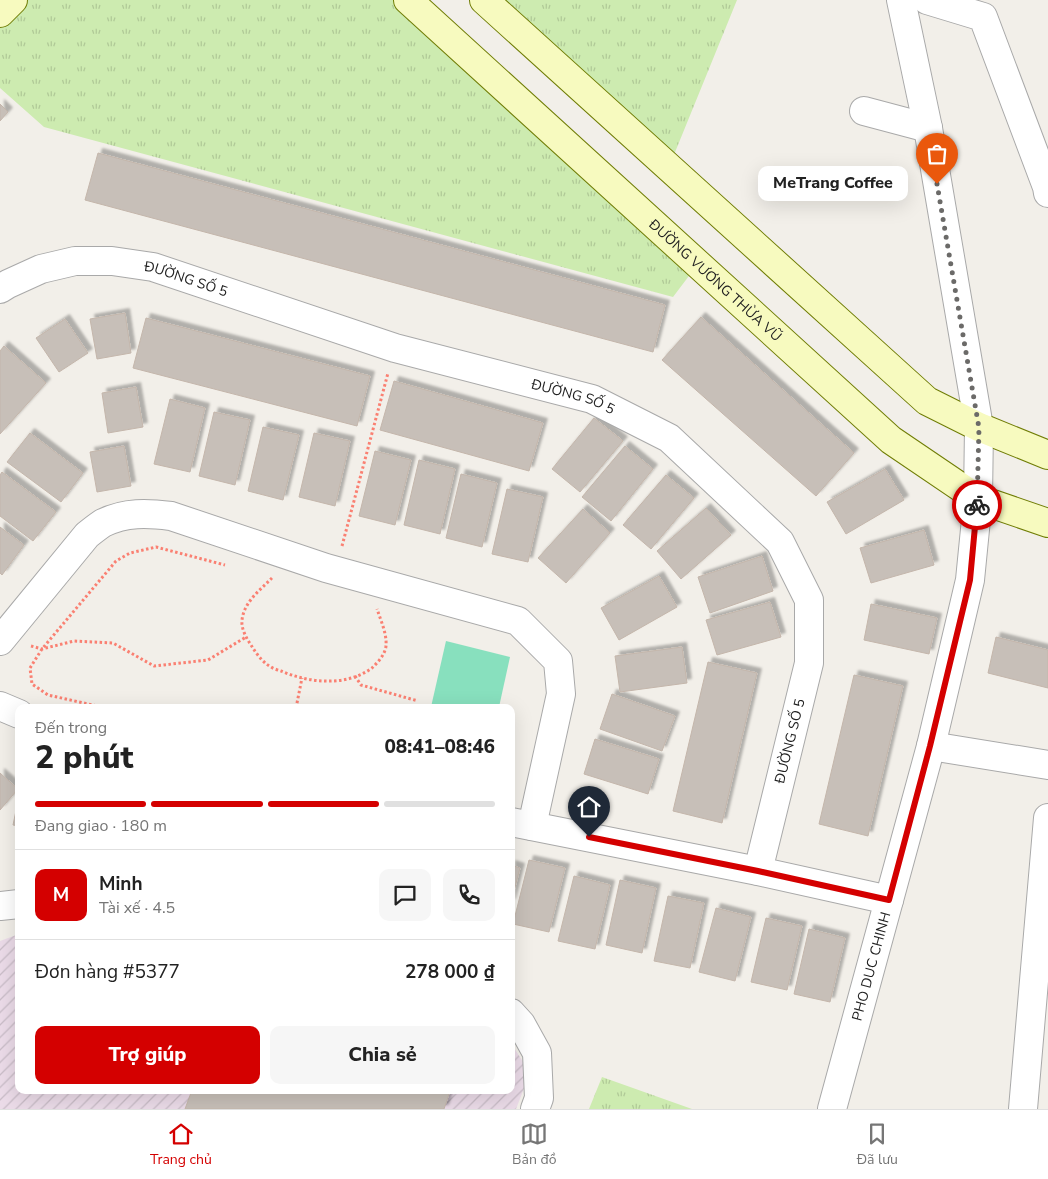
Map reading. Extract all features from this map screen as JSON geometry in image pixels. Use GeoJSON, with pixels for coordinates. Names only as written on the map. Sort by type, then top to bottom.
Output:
{"type":"FeatureCollection","features":[{"type":"Feature","properties":{"kind":"street"},"geometry":{"type":"LineString","coordinates":[[0,14],[13,0]]}},
{"type":"Feature","properties":{"kind":"street","name":"ĐƯỜNG VƯƠNG THỪA VŨ"},"geometry":{"type":"LineString","coordinates":[[408,0],[891,440],[978,498],[1048,523]]}},
{"type":"Feature","properties":{"kind":"street"},"geometry":{"type":"LineString","coordinates":[[484,0],[927,401],[979,428],[1048,455]]}},
{"type":"Feature","properties":{"kind":"street","name":"PHO DUC CHINH"},"geometry":{"type":"LineString","coordinates":[[832,1109],[930,746],[970,580],[978,498],[979,428],[928,128],[900,0]]}},
{"type":"Feature","properties":{"kind":"street"},"geometry":{"type":"LineString","coordinates":[[927,0],[983,17],[1048,189]]}},
{"type":"Feature","properties":{"kind":"street"},"geometry":{"type":"LineString","coordinates":[[864,111],[928,128]]}},
{"type":"Feature","properties":{"kind":"street","name":"ĐƯỜNG SỐ 5"},"geometry":{"type":"LineString","coordinates":[[0,290],[8,284],[41,269],[74,261],[112,261],[153,267],[395,348],[592,399],[669,438],[780,542],[810,600],[810,663],[758,871]]}},
{"type":"Feature","properties":{"kind":"street"},"geometry":{"type":"LineString","coordinates":[[2,639],[87,535],[103,524],[123,516],[146,513],[171,516],[336,570],[518,621],[558,662],[561,694],[522,824],[758,871],[889,900]]}},
{"type":"Feature","properties":{"kind":"street"},"geometry":{"type":"LineString","coordinates":[[0,706],[15,712]]}},
{"type":"Feature","properties":{"kind":"street"},"geometry":{"type":"LineString","coordinates":[[930,746],[1048,765]]}},
{"type":"Feature","properties":{"kind":"street"},"geometry":{"type":"LineString","coordinates":[[1023,1109],[1048,818]]}},
{"type":"Feature","properties":{"kind":"street"},"geometry":{"type":"LineString","coordinates":[[0,906],[15,904]]}},
{"type":"Feature","properties":{"kind":"street"},"geometry":{"type":"LineString","coordinates":[[515,1017],[537,1053],[539,1098],[535,1109]]}},
{"type":"Feature","properties":{"kind":"path"},"geometry":{"type":"LineString","coordinates":[[336,570],[395,348]]}},
{"type":"Feature","properties":{"kind":"path"},"geometry":{"type":"LineString","coordinates":[[88,704],[48,695],[32,684],[30,668],[42,649],[116,560],[130,553],[156,547],[228,566]]}},
{"type":"Feature","properties":{"kind":"path"},"geometry":{"type":"LineString","coordinates":[[264,575],[273,577],[255,594],[246,607],[241,622],[246,637],[258,656],[271,667],[308,680],[329,682],[348,679],[365,673],[379,662],[386,647],[385,632],[375,605],[384,607]]}},
{"type":"Feature","properties":{"kind":"path"},"geometry":{"type":"LineString","coordinates":[[2,639],[42,649],[74,641],[113,643],[154,666],[208,660],[246,637]]}},
{"type":"Feature","properties":{"kind":"path"},"geometry":{"type":"LineString","coordinates":[[355,676],[361,685],[418,700]]}},
{"type":"Feature","properties":{"kind":"path"},"geometry":{"type":"LineString","coordinates":[[297,704],[302,678]]}},
{"type":"Feature","properties":{"kind":"shaded area"},"geometry":{"type":"Polygon","coordinates":[[[15,935],[15,1094],[515,1094],[515,1049],[530,1073],[516,1109],[0,1109],[0,941],[15,935]]]}},
{"type":"Feature","properties":{"kind":"green space"},"geometry":{"type":"Polygon","coordinates":[[[12,0],[407,0],[698,264],[673,297],[44,127],[0,88],[0,13],[12,0]]]}},
{"type":"Feature","properties":{"kind":"green space"},"geometry":{"type":"Polygon","coordinates":[[[484,0],[737,0],[669,167],[484,0]]]}},
{"type":"Feature","properties":{"kind":"green space"},"geometry":{"type":"Polygon","coordinates":[[[446,641],[510,657],[500,704],[432,704],[446,641]]]}},
{"type":"Feature","properties":{"kind":"green space"},"geometry":{"type":"Polygon","coordinates":[[[602,1077],[692,1109],[589,1109],[602,1077]]]}},
{"type":"Feature","properties":{"kind":"building"},"geometry":{"type":"Polygon","coordinates":[[[0,104],[8,112],[0,121],[0,104]]]}},
{"type":"Feature","properties":{"kind":"building"},"geometry":{"type":"Polygon","coordinates":[[[98,153],[665,305],[653,352],[85,200],[98,153]]]}},
{"type":"Feature","properties":{"kind":"building"},"geometry":{"type":"Polygon","coordinates":[[[125,313],[131,353],[97,359],[90,319],[125,313]]]}},
{"type":"Feature","properties":{"kind":"building"},"geometry":{"type":"Polygon","coordinates":[[[701,317],[854,453],[816,496],[662,360],[701,317]]]}},
{"type":"Feature","properties":{"kind":"building"},"geometry":{"type":"Polygon","coordinates":[[[146,318],[370,376],[357,426],[133,368],[146,318]]]}},
{"type":"Feature","properties":{"kind":"building"},"geometry":{"type":"Polygon","coordinates":[[[65,319],[88,353],[59,372],[36,338],[65,319]]]}},
{"type":"Feature","properties":{"kind":"building"},"geometry":{"type":"Polygon","coordinates":[[[4,346],[46,383],[0,434],[0,351],[4,346]]]}},
{"type":"Feature","properties":{"kind":"building"},"geometry":{"type":"Polygon","coordinates":[[[394,381],[543,423],[529,471],[380,430],[394,381]]]}},
{"type":"Feature","properties":{"kind":"building"},"geometry":{"type":"Polygon","coordinates":[[[136,387],[143,427],[108,433],[102,393],[136,387]]]}},
{"type":"Feature","properties":{"kind":"building"},"geometry":{"type":"Polygon","coordinates":[[[170,399],[205,408],[190,472],[154,464],[170,399]]]}},
{"type":"Feature","properties":{"kind":"building"},"geometry":{"type":"Polygon","coordinates":[[[214,412],[250,420],[235,485],[199,476],[214,412]]]}},
{"type":"Feature","properties":{"kind":"building"},"geometry":{"type":"Polygon","coordinates":[[[594,418],[623,441],[580,492],[552,469],[594,418]]]}},
{"type":"Feature","properties":{"kind":"building"},"geometry":{"type":"Polygon","coordinates":[[[263,427],[299,435],[283,500],[248,491],[263,427]]]}},
{"type":"Feature","properties":{"kind":"building"},"geometry":{"type":"Polygon","coordinates":[[[30,433],[83,473],[61,502],[7,462],[30,433]]]}},
{"type":"Feature","properties":{"kind":"building"},"geometry":{"type":"Polygon","coordinates":[[[314,433],[350,441],[335,506],[299,497],[314,433]]]}},
{"type":"Feature","properties":{"kind":"building"},"geometry":{"type":"Polygon","coordinates":[[[124,446],[131,486],[97,492],[90,452],[124,446]]]}},
{"type":"Feature","properties":{"kind":"building"},"geometry":{"type":"Polygon","coordinates":[[[625,446],[653,469],[611,521],[582,497],[625,446]]]}},
{"type":"Feature","properties":{"kind":"building"},"geometry":{"type":"Polygon","coordinates":[[[375,451],[411,460],[395,525],[359,516],[375,451]]]}},
{"type":"Feature","properties":{"kind":"building"},"geometry":{"type":"Polygon","coordinates":[[[419,460],[455,469],[440,534],[404,525],[419,460]]]}},
{"type":"Feature","properties":{"kind":"building"},"geometry":{"type":"Polygon","coordinates":[[[885,469],[904,500],[846,534],[827,502],[885,469]]]}},
{"type":"Feature","properties":{"kind":"building"},"geometry":{"type":"Polygon","coordinates":[[[2,472],[56,512],[33,541],[0,516],[0,475],[2,472]]]}},
{"type":"Feature","properties":{"kind":"building"},"geometry":{"type":"Polygon","coordinates":[[[461,474],[497,483],[482,547],[446,538],[461,474]]]}},
{"type":"Feature","properties":{"kind":"building"},"geometry":{"type":"Polygon","coordinates":[[[666,475],[694,498],[651,549],[623,525],[666,475]]]}},
{"type":"Feature","properties":{"kind":"building"},"geometry":{"type":"Polygon","coordinates":[[[507,489],[543,497],[528,562],[492,554],[507,489]]]}},
{"type":"Feature","properties":{"kind":"building"},"geometry":{"type":"Polygon","coordinates":[[[706,508],[731,535],[681,579],[657,551],[706,508]]]}},
{"type":"Feature","properties":{"kind":"building"},"geometry":{"type":"Polygon","coordinates":[[[583,509],[610,533],[566,583],[538,558],[583,509]]]}},
{"type":"Feature","properties":{"kind":"building"},"geometry":{"type":"Polygon","coordinates":[[[0,527],[24,545],[2,575],[0,573],[0,527]]]}},
{"type":"Feature","properties":{"kind":"building"},"geometry":{"type":"Polygon","coordinates":[[[924,530],[934,565],[871,583],[860,548],[924,530]]]}},
{"type":"Feature","properties":{"kind":"building"},"geometry":{"type":"Polygon","coordinates":[[[762,556],[773,591],[710,613],[698,577],[762,556]]]}},
{"type":"Feature","properties":{"kind":"building"},"geometry":{"type":"Polygon","coordinates":[[[659,576],[677,607],[619,640],[601,608],[659,576]]]}},
{"type":"Feature","properties":{"kind":"building"},"geometry":{"type":"Polygon","coordinates":[[[770,602],[781,637],[717,655],[706,620],[770,602]]]}},
{"type":"Feature","properties":{"kind":"building"},"geometry":{"type":"Polygon","coordinates":[[[871,604],[937,618],[929,654],[864,640],[871,604]]]}},
{"type":"Feature","properties":{"kind":"building"},"geometry":{"type":"Polygon","coordinates":[[[996,637],[1048,650],[1048,688],[988,673],[996,637]]]}},
{"type":"Feature","properties":{"kind":"building"},"geometry":{"type":"Polygon","coordinates":[[[682,647],[687,683],[620,692],[615,656],[682,647]]]}},
{"type":"Feature","properties":{"kind":"building"},"geometry":{"type":"Polygon","coordinates":[[[708,662],[757,673],[722,823],[673,811],[708,662]]]}},
{"type":"Feature","properties":{"kind":"building"},"geometry":{"type":"Polygon","coordinates":[[[854,675],[903,686],[868,836],[819,824],[854,675]]]}},
{"type":"Feature","properties":{"kind":"building"},"geometry":{"type":"Polygon","coordinates":[[[612,694],[675,716],[662,751],[600,729],[612,694]]]}},
{"type":"Feature","properties":{"kind":"building"},"geometry":{"type":"Polygon","coordinates":[[[595,739],[659,759],[648,794],[584,774],[595,739]]]}},
{"type":"Feature","properties":{"kind":"building"},"geometry":{"type":"Polygon","coordinates":[[[0,773],[15,786],[15,792],[0,810],[0,773]]]}},
{"type":"Feature","properties":{"kind":"building"},"geometry":{"type":"Polygon","coordinates":[[[529,860],[565,868],[549,932],[515,924],[515,916],[529,860]]]}},
{"type":"Feature","properties":{"kind":"building"},"geometry":{"type":"Polygon","coordinates":[[[515,866],[520,868],[515,887],[515,866]]]}},
{"type":"Feature","properties":{"kind":"building"},"geometry":{"type":"Polygon","coordinates":[[[574,876],[610,885],[595,949],[558,941],[574,876]]]}},
{"type":"Feature","properties":{"kind":"building"},"geometry":{"type":"Polygon","coordinates":[[[620,880],[656,888],[642,953],[606,945],[620,880]]]}},
{"type":"Feature","properties":{"kind":"building"},"geometry":{"type":"Polygon","coordinates":[[[668,896],[704,903],[690,968],[654,961],[668,896]]]}},
{"type":"Feature","properties":{"kind":"building"},"geometry":{"type":"Polygon","coordinates":[[[716,908],[751,917],[735,981],[699,972],[716,908]]]}},
{"type":"Feature","properties":{"kind":"building"},"geometry":{"type":"Polygon","coordinates":[[[766,918],[802,926],[787,990],[751,982],[766,918]]]}},
{"type":"Feature","properties":{"kind":"building"},"geometry":{"type":"Polygon","coordinates":[[[809,929],[845,938],[830,1002],[794,994],[809,929]]]}},
{"type":"Feature","properties":{"kind":"building"},"geometry":{"type":"Polygon","coordinates":[[[191,1094],[449,1094],[444,1109],[185,1109],[191,1094]]]}},
{"type":"Feature","properties":{"kind":"way so far"},"geometry":{"type":"LineString","coordinates":[[937,184],[979,428],[977,505]]}},
{"type":"Feature","properties":{"kind":"place","name":"MeTrang Coffee"},"geometry":{"type":"Point","coordinates":[937,184]}},
{"type":"Feature","properties":{"kind":"route"},"geometry":{"type":"LineString","coordinates":[[589,837],[889,900],[930,746],[970,580],[977,505]]}}]}
